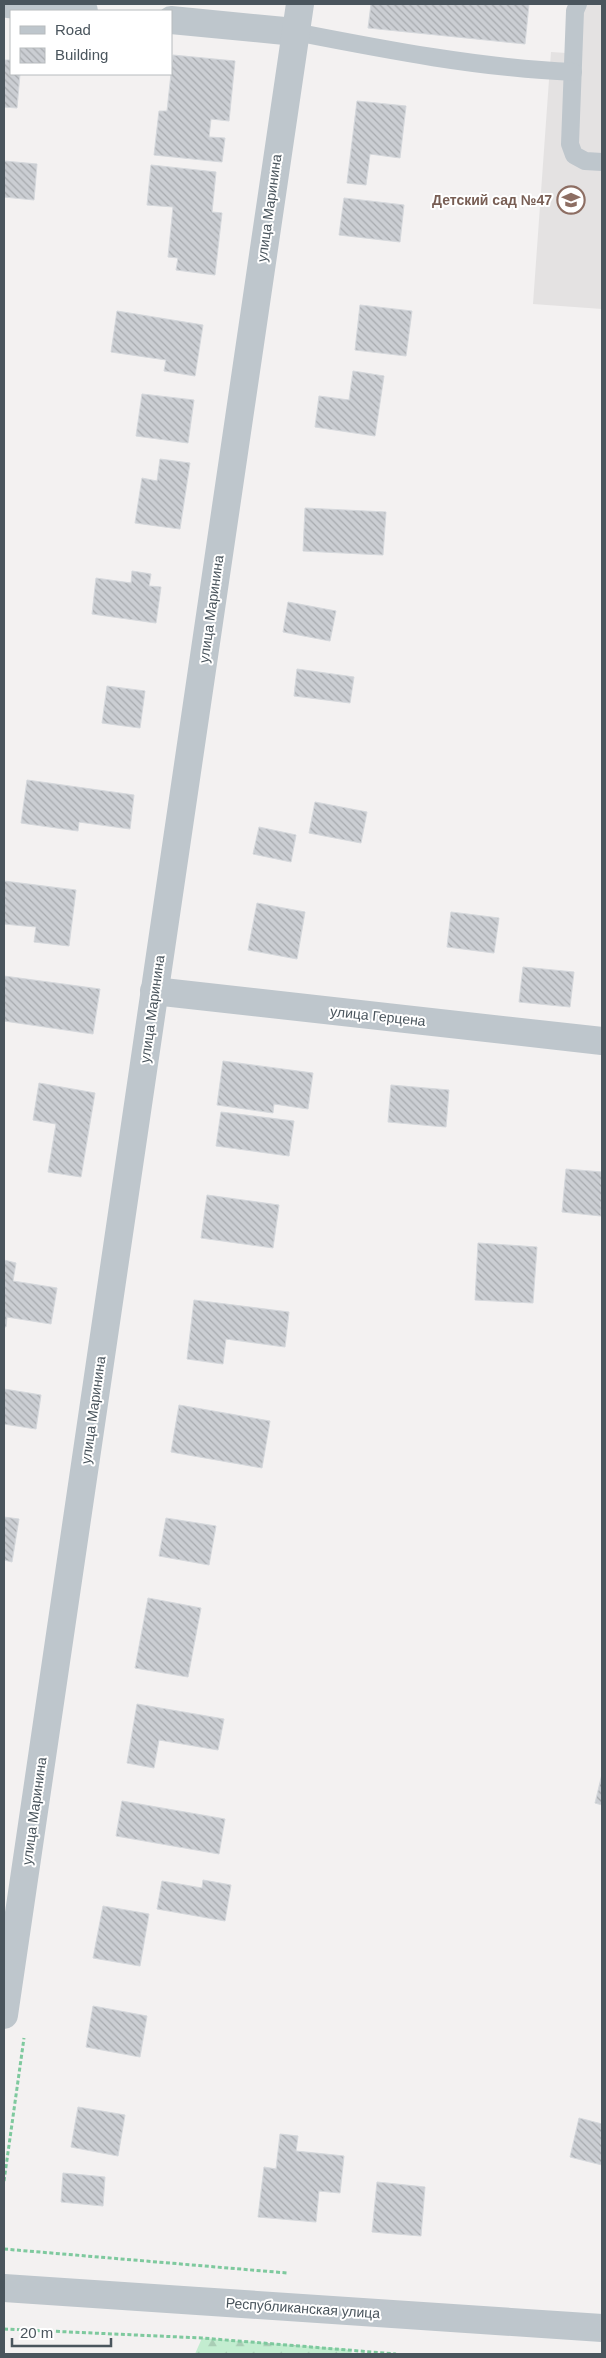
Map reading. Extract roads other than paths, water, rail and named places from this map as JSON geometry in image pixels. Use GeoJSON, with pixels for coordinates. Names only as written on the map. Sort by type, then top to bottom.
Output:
{"type":"FeatureCollection","features":[{"type":"Feature","properties":{"kind":"street"},"geometry":{"type":"LineString","coordinates":[[8,4],[73,10]]}},
{"type":"Feature","properties":{"kind":"street","name":"улица Маринина"},"geometry":{"type":"LineString","coordinates":[[4,2015],[300,4]]}},
{"type":"Feature","properties":{"kind":"street"},"geometry":{"type":"LineString","coordinates":[[172,20],[295,32]]}},
{"type":"Feature","properties":{"kind":"street","name":"улица Герцена"},"geometry":{"type":"LineString","coordinates":[[154,990],[602,1041]]}},
{"type":"Feature","properties":{"kind":"street","name":"Республиканская улица"},"geometry":{"type":"LineString","coordinates":[[4,2288],[602,2328]]}},
{"type":"Feature","properties":{"kind":"lane"},"geometry":{"type":"LineString","coordinates":[[578,4],[575,11],[570,144],[574,155],[585,162],[602,162]]}},
{"type":"Feature","properties":{"kind":"lane"},"geometry":{"type":"LineString","coordinates":[[295,32],[415,54],[535,71],[573,72]]}},
{"type":"Feature","properties":{"kind":"place","name":"Детский сад №47"},"geometry":{"type":"Point","coordinates":[571,200]}}]}
